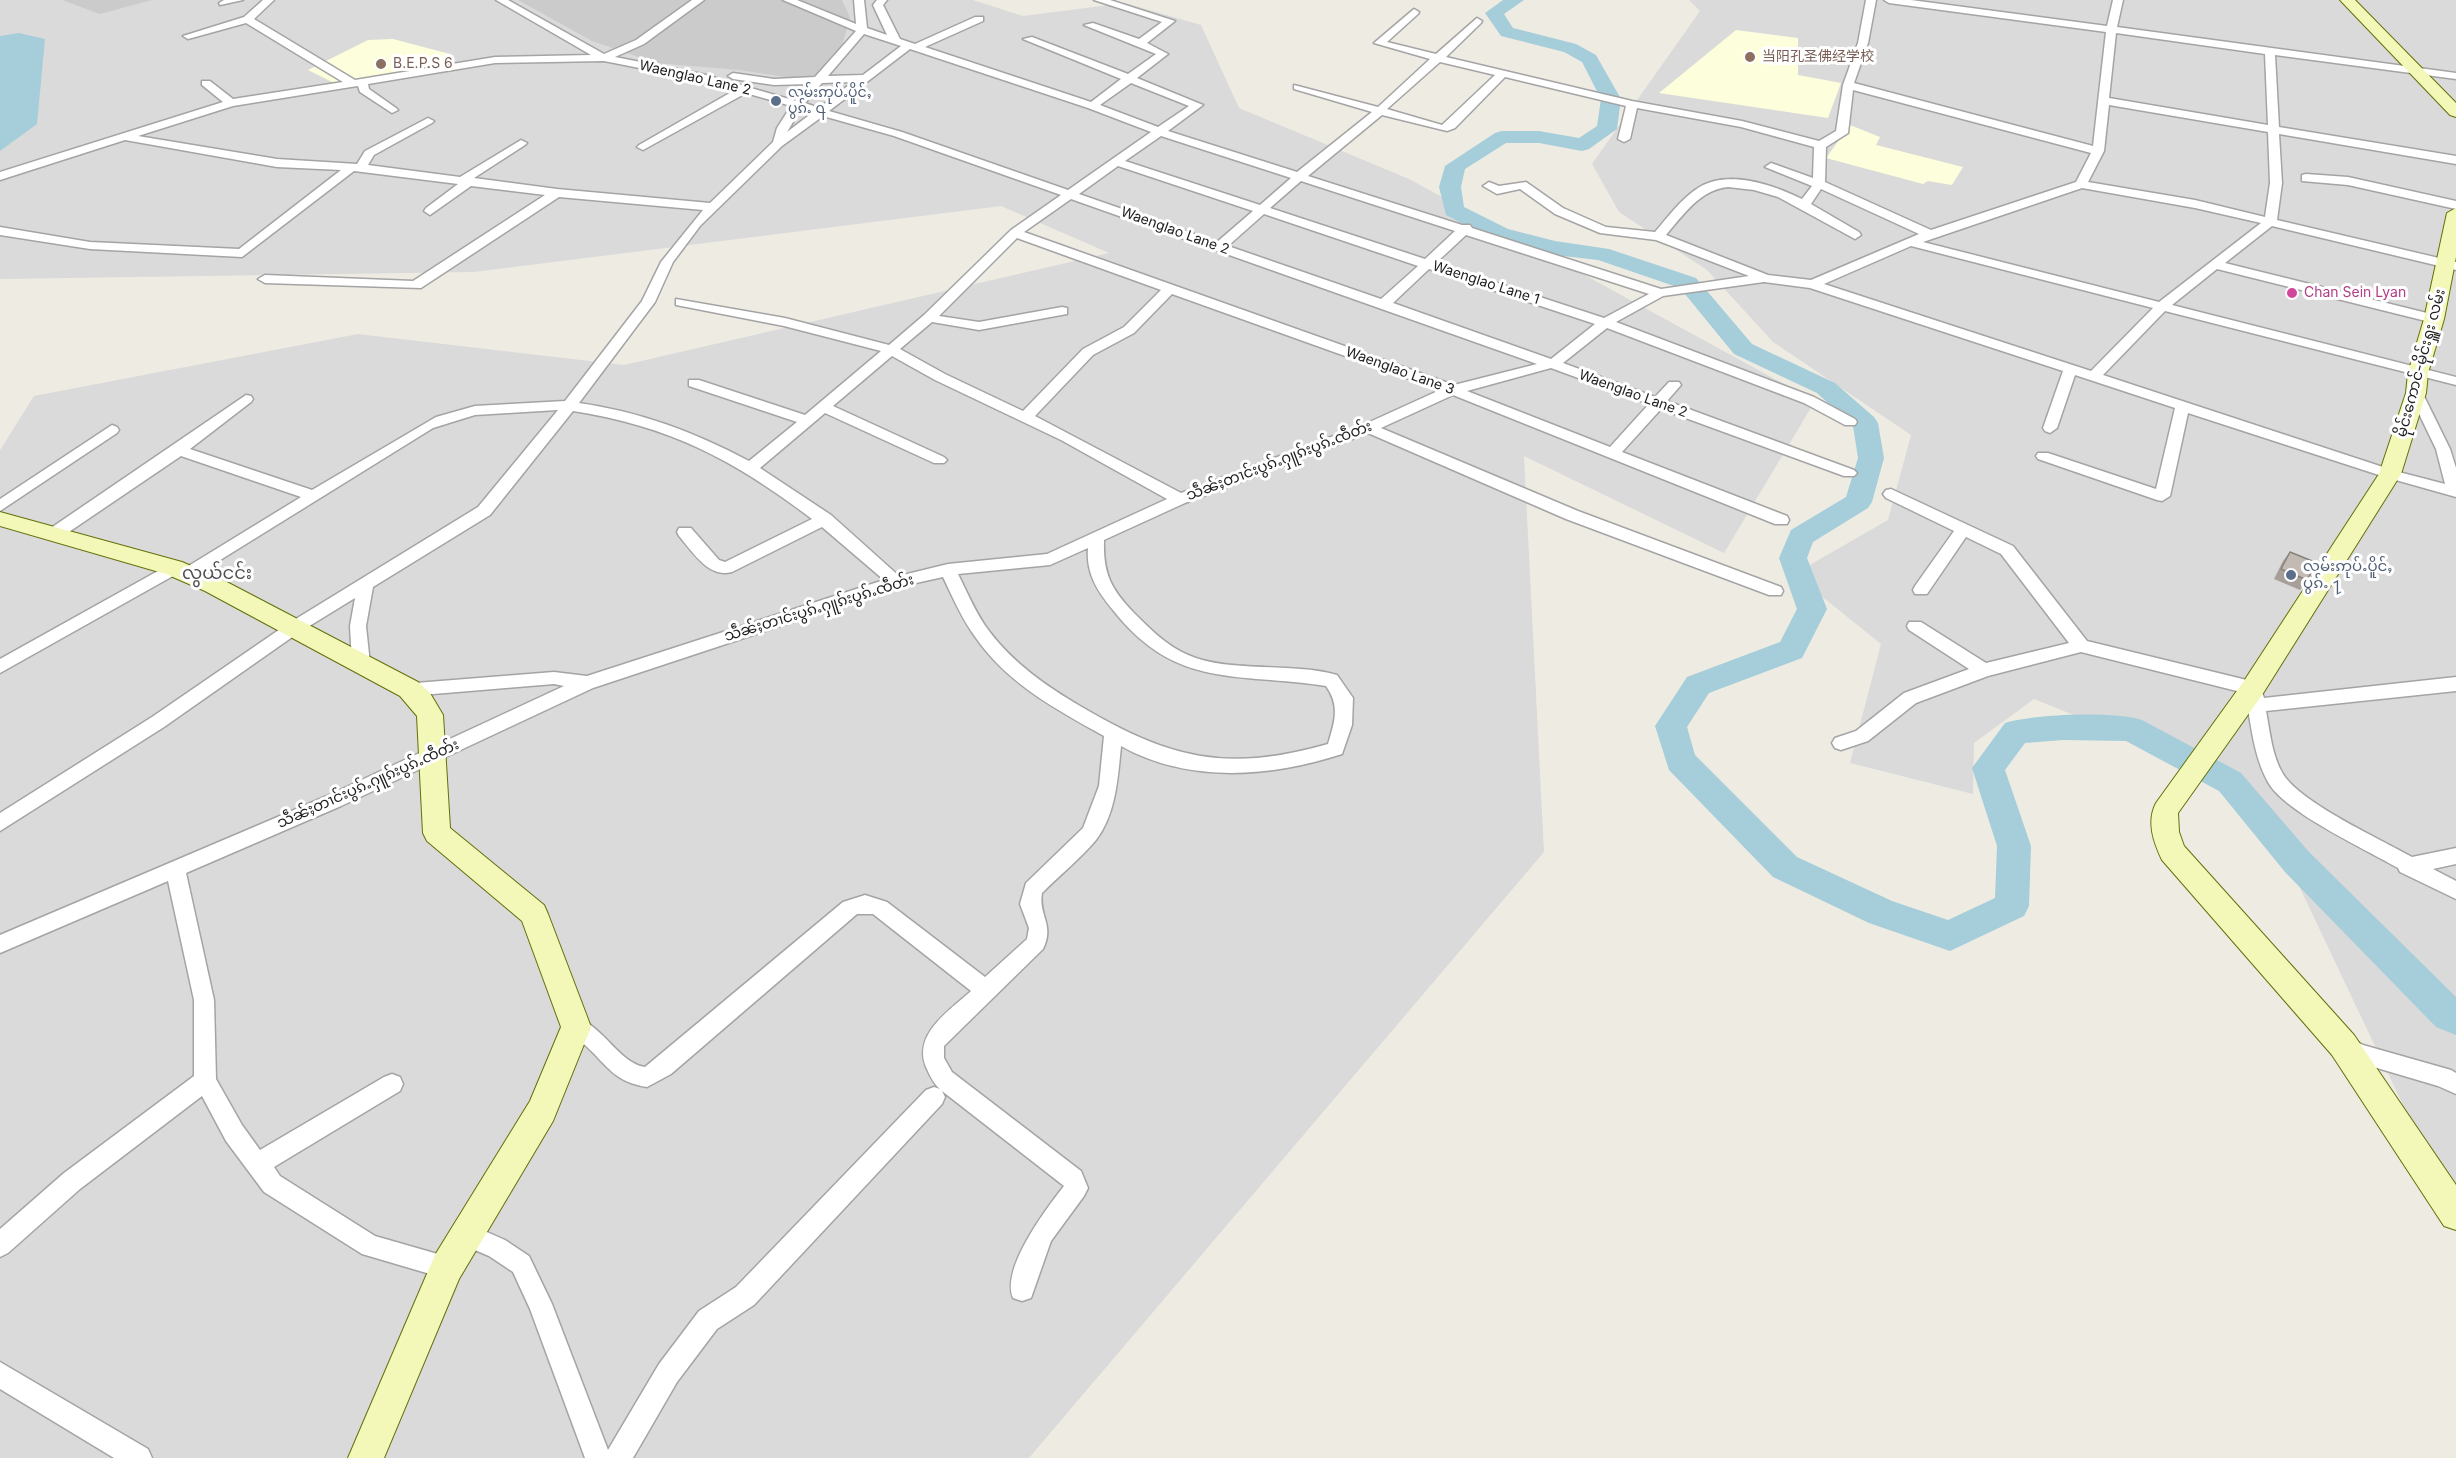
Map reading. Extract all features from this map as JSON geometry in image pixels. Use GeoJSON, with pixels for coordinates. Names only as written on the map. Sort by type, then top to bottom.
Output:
{"type":"FeatureCollection","features":[{"type":"Feature","properties":{"kind":"street"},"geometry":{"type":"LineString","coordinates":[[224,3],[238,0]]}},
{"type":"Feature","properties":{"kind":"street"},"geometry":{"type":"LineString","coordinates":[[188,36],[248,19],[268,0]]}},
{"type":"Feature","properties":{"kind":"street","name":"Waenglao Lane 2"},"geometry":{"type":"LineString","coordinates":[[501,0],[604,58],[702,77],[824,111],[1071,193],[1382,306],[1552,364],[1848,473]]}},
{"type":"Feature","properties":{"kind":"street"},"geometry":{"type":"LineString","coordinates":[[0,176],[231,103],[495,60],[604,58],[640,42],[699,0]]}},
{"type":"Feature","properties":{"kind":"street"},"geometry":{"type":"LineString","coordinates":[[788,0],[862,30],[1092,106],[1160,132],[1668,291],[1764,278]]}},
{"type":"Feature","properties":{"kind":"street"},"geometry":{"type":"LineString","coordinates":[[778,144],[780,132],[798,104],[843,56],[862,30],[859,0]]}},
{"type":"Feature","properties":{"kind":"street"},"geometry":{"type":"LineString","coordinates":[[882,0],[878,5],[906,45]]}},
{"type":"Feature","properties":{"kind":"street"},"geometry":{"type":"LineString","coordinates":[[1099,0],[1170,21],[1140,43]]}},
{"type":"Feature","properties":{"kind":"street"},"geometry":{"type":"LineString","coordinates":[[1414,12],[1379,43],[1632,104],[1742,124],[1820,145],[1842,133],[1848,85],[1863,43],[1871,0]]}},
{"type":"Feature","properties":{"kind":"street"},"geometry":{"type":"LineString","coordinates":[[1889,0],[2456,76]]}},
{"type":"Feature","properties":{"kind":"street"},"geometry":{"type":"LineString","coordinates":[[2081,184],[2098,151],[2111,30],[2118,0]]}},
{"type":"Feature","properties":{"kind":"street"},"geometry":{"type":"LineString","coordinates":[[2347,0],[2456,112]]}},
{"type":"Feature","properties":{"kind":"street"},"geometry":{"type":"LineString","coordinates":[[248,19],[262,30],[358,83],[392,110]]}},
{"type":"Feature","properties":{"kind":"street"},"geometry":{"type":"LineString","coordinates":[[0,823],[158,722],[292,629],[484,511],[569,406],[648,302],[667,262],[696,223],[778,144],[868,78],[906,45],[979,19]]}},
{"type":"Feature","properties":{"kind":"street"},"geometry":{"type":"LineString","coordinates":[[1219,247],[1380,110],[1477,21]]}},
{"type":"Feature","properties":{"kind":"street"},"geometry":{"type":"LineString","coordinates":[[1089,25],[1140,43],[1163,54],[1092,106]]}},
{"type":"Feature","properties":{"kind":"street"},"geometry":{"type":"LineString","coordinates":[[752,467],[826,408],[930,318],[1015,233],[1114,161],[1197,105],[1028,39]]}},
{"type":"Feature","properties":{"kind":"street"},"geometry":{"type":"LineString","coordinates":[[2093,377],[2163,305],[2270,222],[2276,183],[2270,52]]}},
{"type":"Feature","properties":{"kind":"street"},"geometry":{"type":"LineString","coordinates":[[1298,87],[1436,128],[1450,126],[1503,74]]}},
{"type":"Feature","properties":{"kind":"street"},"geometry":{"type":"LineString","coordinates":[[702,77],[731,76],[774,82],[818,82],[868,78]]}},
{"type":"Feature","properties":{"kind":"street"},"geometry":{"type":"LineString","coordinates":[[206,83],[231,103]]}},
{"type":"Feature","properties":{"kind":"street"},"geometry":{"type":"LineString","coordinates":[[1848,85],[2098,151]]}},
{"type":"Feature","properties":{"kind":"street"},"geometry":{"type":"LineString","coordinates":[[643,147],[745,89]]}},
{"type":"Feature","properties":{"kind":"street"},"geometry":{"type":"LineString","coordinates":[[2104,101],[2456,160]]}},
{"type":"Feature","properties":{"kind":"street"},"geometry":{"type":"LineString","coordinates":[[1624,139],[1632,104]]}},
{"type":"Feature","properties":{"kind":"street"},"geometry":{"type":"LineString","coordinates":[[0,231],[29,238],[86,246],[242,253],[356,169],[369,153],[428,121]]}},
{"type":"Feature","properties":{"kind":"street"},"geometry":{"type":"LineString","coordinates":[[125,138],[277,163],[356,169],[557,193],[714,207]]}},
{"type":"Feature","properties":{"kind":"street"},"geometry":{"type":"LineString","coordinates":[[430,211],[467,181],[521,143]]}},
{"type":"Feature","properties":{"kind":"street"},"geometry":{"type":"LineString","coordinates":[[1804,205],[1819,184],[1820,145]]}},
{"type":"Feature","properties":{"kind":"street","name":"Waenglao Lane 1"},"geometry":{"type":"LineString","coordinates":[[1114,161],[1605,322],[1809,400],[1850,422]]}},
{"type":"Feature","properties":{"kind":"street"},"geometry":{"type":"LineString","coordinates":[[1771,167],[1819,184],[1930,234]]}},
{"type":"Feature","properties":{"kind":"street"},"geometry":{"type":"LineString","coordinates":[[2306,177],[2348,181],[2456,205]]}},
{"type":"Feature","properties":{"kind":"street"},"geometry":{"type":"LineString","coordinates":[[1658,236],[1703,191],[1714,185],[1735,184],[1777,190],[1855,235]]}},
{"type":"Feature","properties":{"kind":"street"},"geometry":{"type":"LineString","coordinates":[[1812,284],[1930,234],[2081,184],[2195,204],[2451,265]]}},
{"type":"Feature","properties":{"kind":"street"},"geometry":{"type":"LineString","coordinates":[[1489,186],[1497,189],[1522,185],[1558,211],[1604,230],[1658,236],[1764,278],[1812,284],[2390,474],[2456,492]]}},
{"type":"Feature","properties":{"kind":"street"},"geometry":{"type":"LineString","coordinates":[[266,279],[416,285],[557,193]]}},
{"type":"Feature","properties":{"kind":"street","name":"မိုင်းကောင်-မိုင်းရှူး လမ်း"},"geometry":{"type":"LineString","coordinates":[[2456,213],[2451,265],[2390,474],[2254,696],[2209,747],[2165,811],[2165,832],[2172,852],[2343,1045],[2456,1214]]}},
{"type":"Feature","properties":{"kind":"street"},"geometry":{"type":"LineString","coordinates":[[1382,306],[1466,228]]}},
{"type":"Feature","properties":{"kind":"street","name":"Waenglao Lane 3"},"geometry":{"type":"LineString","coordinates":[[1015,233],[1453,390],[1781,520]]}},
{"type":"Feature","properties":{"kind":"street"},"geometry":{"type":"LineString","coordinates":[[1909,242],[2163,305],[2417,383],[2456,381]]}},
{"type":"Feature","properties":{"kind":"street"},"geometry":{"type":"LineString","coordinates":[[2216,265],[2434,319]]}},
{"type":"Feature","properties":{"kind":"street"},"geometry":{"type":"LineString","coordinates":[[1025,418],[1088,351],[1129,330],[1169,289]]}},
{"type":"Feature","properties":{"kind":"street","name":"သဵၼ်ႈတၢင်းပွၵ်ႉႁူၵ်းပွၵ်ႉၸဵတ်း"},"geometry":{"type":"LineString","coordinates":[[0,945],[431,757],[587,682],[896,582],[948,570],[1050,559],[1180,499],[1368,428],[1453,390],[1552,364],[1569,354],[1605,322],[1668,291]]}},
{"type":"Feature","properties":{"kind":"street"},"geometry":{"type":"LineString","coordinates":[[681,302],[785,322],[892,350],[940,377],[1025,418],[1180,499]]}},
{"type":"Feature","properties":{"kind":"street"},"geometry":{"type":"LineString","coordinates":[[930,318],[979,326],[1062,311]]}},
{"type":"Feature","properties":{"kind":"street"},"geometry":{"type":"LineString","coordinates":[[2050,428],[2070,370]]}},
{"type":"Feature","properties":{"kind":"street"},"geometry":{"type":"LineString","coordinates":[[694,383],[742,396],[809,421]]}},
{"type":"Feature","properties":{"kind":"street"},"geometry":{"type":"LineString","coordinates":[[2417,383],[2443,449],[2456,492]]}},
{"type":"Feature","properties":{"kind":"street"},"geometry":{"type":"LineString","coordinates":[[1613,453],[1674,385]]}},
{"type":"Feature","properties":{"kind":"street"},"geometry":{"type":"LineString","coordinates":[[54,534],[178,450],[246,399]]}},
{"type":"Feature","properties":{"kind":"street"},"geometry":{"type":"LineString","coordinates":[[2043,456],[2162,496],[2183,405]]}},
{"type":"Feature","properties":{"kind":"street"},"geometry":{"type":"LineString","coordinates":[[0,666],[181,571],[314,496],[428,425],[465,411],[569,406],[616,414],[688,435],[752,467],[825,519],[896,582]]}},
{"type":"Feature","properties":{"kind":"street"},"geometry":{"type":"LineString","coordinates":[[826,408],[939,460]]}},
{"type":"Feature","properties":{"kind":"street"},"geometry":{"type":"LineString","coordinates":[[1368,428],[1572,515],[1775,591]]}},
{"type":"Feature","properties":{"kind":"street"},"geometry":{"type":"LineString","coordinates":[[0,506],[112,430]]}},
{"type":"Feature","properties":{"kind":"street"},"geometry":{"type":"LineString","coordinates":[[178,450],[314,496]]}},
{"type":"Feature","properties":{"kind":"street"},"geometry":{"type":"LineString","coordinates":[[1891,494],[2007,550],[2081,646]]}},
{"type":"Feature","properties":{"kind":"street"},"geometry":{"type":"LineString","coordinates":[[0,519],[181,571],[409,689],[422,700],[430,715],[437,833],[534,914],[576,1027],[593,1038],[615,1063],[633,1075],[647,1077],[663,1067],[849,908],[861,903],[870,903],[880,908],[986,990]]}},
{"type":"Feature","properties":{"kind":"street"},"geometry":{"type":"LineString","coordinates":[[685,532],[713,564],[726,568],[825,519]]}},
{"type":"Feature","properties":{"kind":"street"},"geometry":{"type":"LineString","coordinates":[[1921,590],[1963,529]]}},
{"type":"Feature","properties":{"kind":"street"},"geometry":{"type":"LineString","coordinates":[[948,570],[982,636],[1008,664],[1036,688],[1138,749],[1176,760],[1226,765],[1275,764],[1336,750],[1343,725],[1344,698],[1331,680],[1192,664],[1169,652],[1148,638],[1117,603],[1098,574],[1096,539]]}},
{"type":"Feature","properties":{"kind":"street"},"geometry":{"type":"LineString","coordinates":[[361,664],[358,626],[366,582]]}},
{"type":"Feature","properties":{"kind":"street"},"geometry":{"type":"LineString","coordinates":[[1915,626],[1984,670]]}},
{"type":"Feature","properties":{"kind":"street"},"geometry":{"type":"LineString","coordinates":[[1841,743],[1862,736],[1910,698],[1984,670],[2081,646],[2254,696],[2299,704],[2422,686],[2456,684]]}},
{"type":"Feature","properties":{"kind":"street"},"geometry":{"type":"LineString","coordinates":[[409,689],[554,678],[587,682]]}},
{"type":"Feature","properties":{"kind":"street"},"geometry":{"type":"LineString","coordinates":[[2254,696],[2266,756],[2276,780],[2305,806],[2407,866],[2456,891]]}},
{"type":"Feature","properties":{"kind":"street"},"geometry":{"type":"LineString","coordinates":[[1022,1289],[1042,1233],[1076,1188],[1073,1179],[1053,1161],[944,1079],[930,1057],[931,1046],[939,1035],[1036,943],[1039,928],[1029,904],[1033,889],[1090,833],[1103,805],[1108,786],[1113,733]]}},
{"type":"Feature","properties":{"kind":"street"},"geometry":{"type":"LineString","coordinates":[[2407,866],[2456,856]]}},
{"type":"Feature","properties":{"kind":"street"},"geometry":{"type":"LineString","coordinates":[[175,868],[204,1000],[205,1081],[234,1133],[272,1184],[370,1246],[447,1267]]}},
{"type":"Feature","properties":{"kind":"street"},"geometry":{"type":"LineString","coordinates":[[366,1458],[447,1267],[464,1234],[542,1110],[576,1027]]}},
{"type":"Feature","properties":{"kind":"street"},"geometry":{"type":"LineString","coordinates":[[2343,1045],[2358,1053],[2443,1077],[2456,1084]]}},
{"type":"Feature","properties":{"kind":"street"},"geometry":{"type":"LineString","coordinates":[[0,1245],[72,1181],[205,1081]]}},
{"type":"Feature","properties":{"kind":"street"},"geometry":{"type":"LineString","coordinates":[[258,1164],[392,1084]]}},
{"type":"Feature","properties":{"kind":"street"},"geometry":{"type":"LineString","coordinates":[[618,1458],[668,1373],[708,1320],[745,1296],[934,1097]]}},
{"type":"Feature","properties":{"kind":"street"},"geometry":{"type":"LineString","coordinates":[[464,1234],[497,1248],[521,1264],[540,1304],[598,1458]]}},
{"type":"Feature","properties":{"kind":"street"},"geometry":{"type":"LineString","coordinates":[[0,1375],[139,1458]]}},
{"type":"Feature","properties":{"kind":"shaded area"},"geometry":{"type":"Polygon","coordinates":[[[0,0],[973,0],[1023,16],[1125,3],[1201,25],[1239,108],[1409,179],[1815,401],[1724,553],[1524,456],[1544,852],[1029,1458],[0,1458],[0,450],[34,396],[358,334],[624,365],[1109,253],[1001,206],[474,272],[0,279],[0,0]]]}},
{"type":"Feature","properties":{"kind":"shaded area"},"geometry":{"type":"Polygon","coordinates":[[[62,0],[152,0],[100,14],[62,0]]]}},
{"type":"Feature","properties":{"kind":"shaded area"},"geometry":{"type":"Polygon","coordinates":[[[518,0],[842,0],[850,18],[838,59],[811,81],[739,70],[656,63],[592,41],[518,0]]]}},
{"type":"Feature","properties":{"kind":"shaded area"},"geometry":{"type":"Polygon","coordinates":[[[1689,0],[2456,0],[2456,1186],[2431,1164],[2252,787],[2034,699],[1974,743],[1973,794],[1850,763],[1881,644],[1794,574],[1888,520],[1911,435],[1773,342],[1707,270],[1619,212],[1592,164],[1700,11],[1689,0]]]}},
{"type":"Feature","properties":{"kind":"shaded area","name":"当阳孔圣佛经学校"},"geometry":{"type":"Polygon","coordinates":[[[1736,30],[1798,38],[1798,75],[1841,83],[1828,118],[1659,93],[1736,30]]]}},
{"type":"Feature","properties":{"kind":"shaded area","name":"B.E.P.S 6"},"geometry":{"type":"Polygon","coordinates":[[[393,39],[450,54],[438,70],[344,88],[308,70],[368,40],[393,39]]]}},
{"type":"Feature","properties":{"kind":"shaded area"},"geometry":{"type":"Polygon","coordinates":[[[1850,125],[1880,137],[1876,145],[1963,167],[1952,185],[1928,181],[1923,184],[1826,158],[1850,125]]]}},
{"type":"Feature","properties":{"kind":"water"},"geometry":{"type":"Polygon","coordinates":[[[19,33],[45,39],[37,124],[0,151],[0,36],[19,33]]]}},
{"type":"Feature","properties":{"kind":"building"},"geometry":{"type":"Polygon","coordinates":[[[2290,552],[2317,563],[2307,580],[2281,569],[2290,552]]]}},
{"type":"Feature","properties":{"kind":"waterway"},"geometry":{"type":"LineString","coordinates":[[1515,0],[1494,13],[1507,32],[1570,48],[1589,59],[1611,99],[1607,129],[1582,145],[1539,137],[1502,137],[1455,166],[1450,187],[1454,210],[1500,234],[1555,248],[1601,254],[1688,283],[1743,349],[1826,388],[1865,423],[1871,458],[1858,502],[1801,537],[1793,558],[1812,609],[1791,650],[1698,685],[1671,726],[1680,761],[1785,867],[1881,912],[1950,936],[2012,906],[2014,846],[1988,768],[2016,732],[2063,728],[2131,729],[2230,782],[2297,862],[2449,1015],[2456,1018]]}},
{"type":"Feature","properties":{"kind":"place","name":"当阳孔圣佛经学校"},"geometry":{"type":"Point","coordinates":[1750,57]}},
{"type":"Feature","properties":{"kind":"place","name":"B.E.P.S 6"},"geometry":{"type":"Point","coordinates":[381,64]}},
{"type":"Feature","properties":{"kind":"place","name":"လုမ်းဢုပ်ႉပိူင်ႇ ပွၵ်ႉ ႖"},"geometry":{"type":"Point","coordinates":[776,101]}},
{"type":"Feature","properties":{"kind":"place","name":"Chan Sein Lyan"},"geometry":{"type":"Point","coordinates":[2292,293]}},
{"type":"Feature","properties":{"kind":"place","name":"လုမ်းဢုပ်ႉပိူင်ႇ ပွၵ်ႉ ႑"},"geometry":{"type":"Point","coordinates":[2291,575]}},
{"type":"Feature","properties":{"kind":"district","name":"လွယ်ငင်း"},"geometry":{"type":"Point","coordinates":[217,574]}}]}
